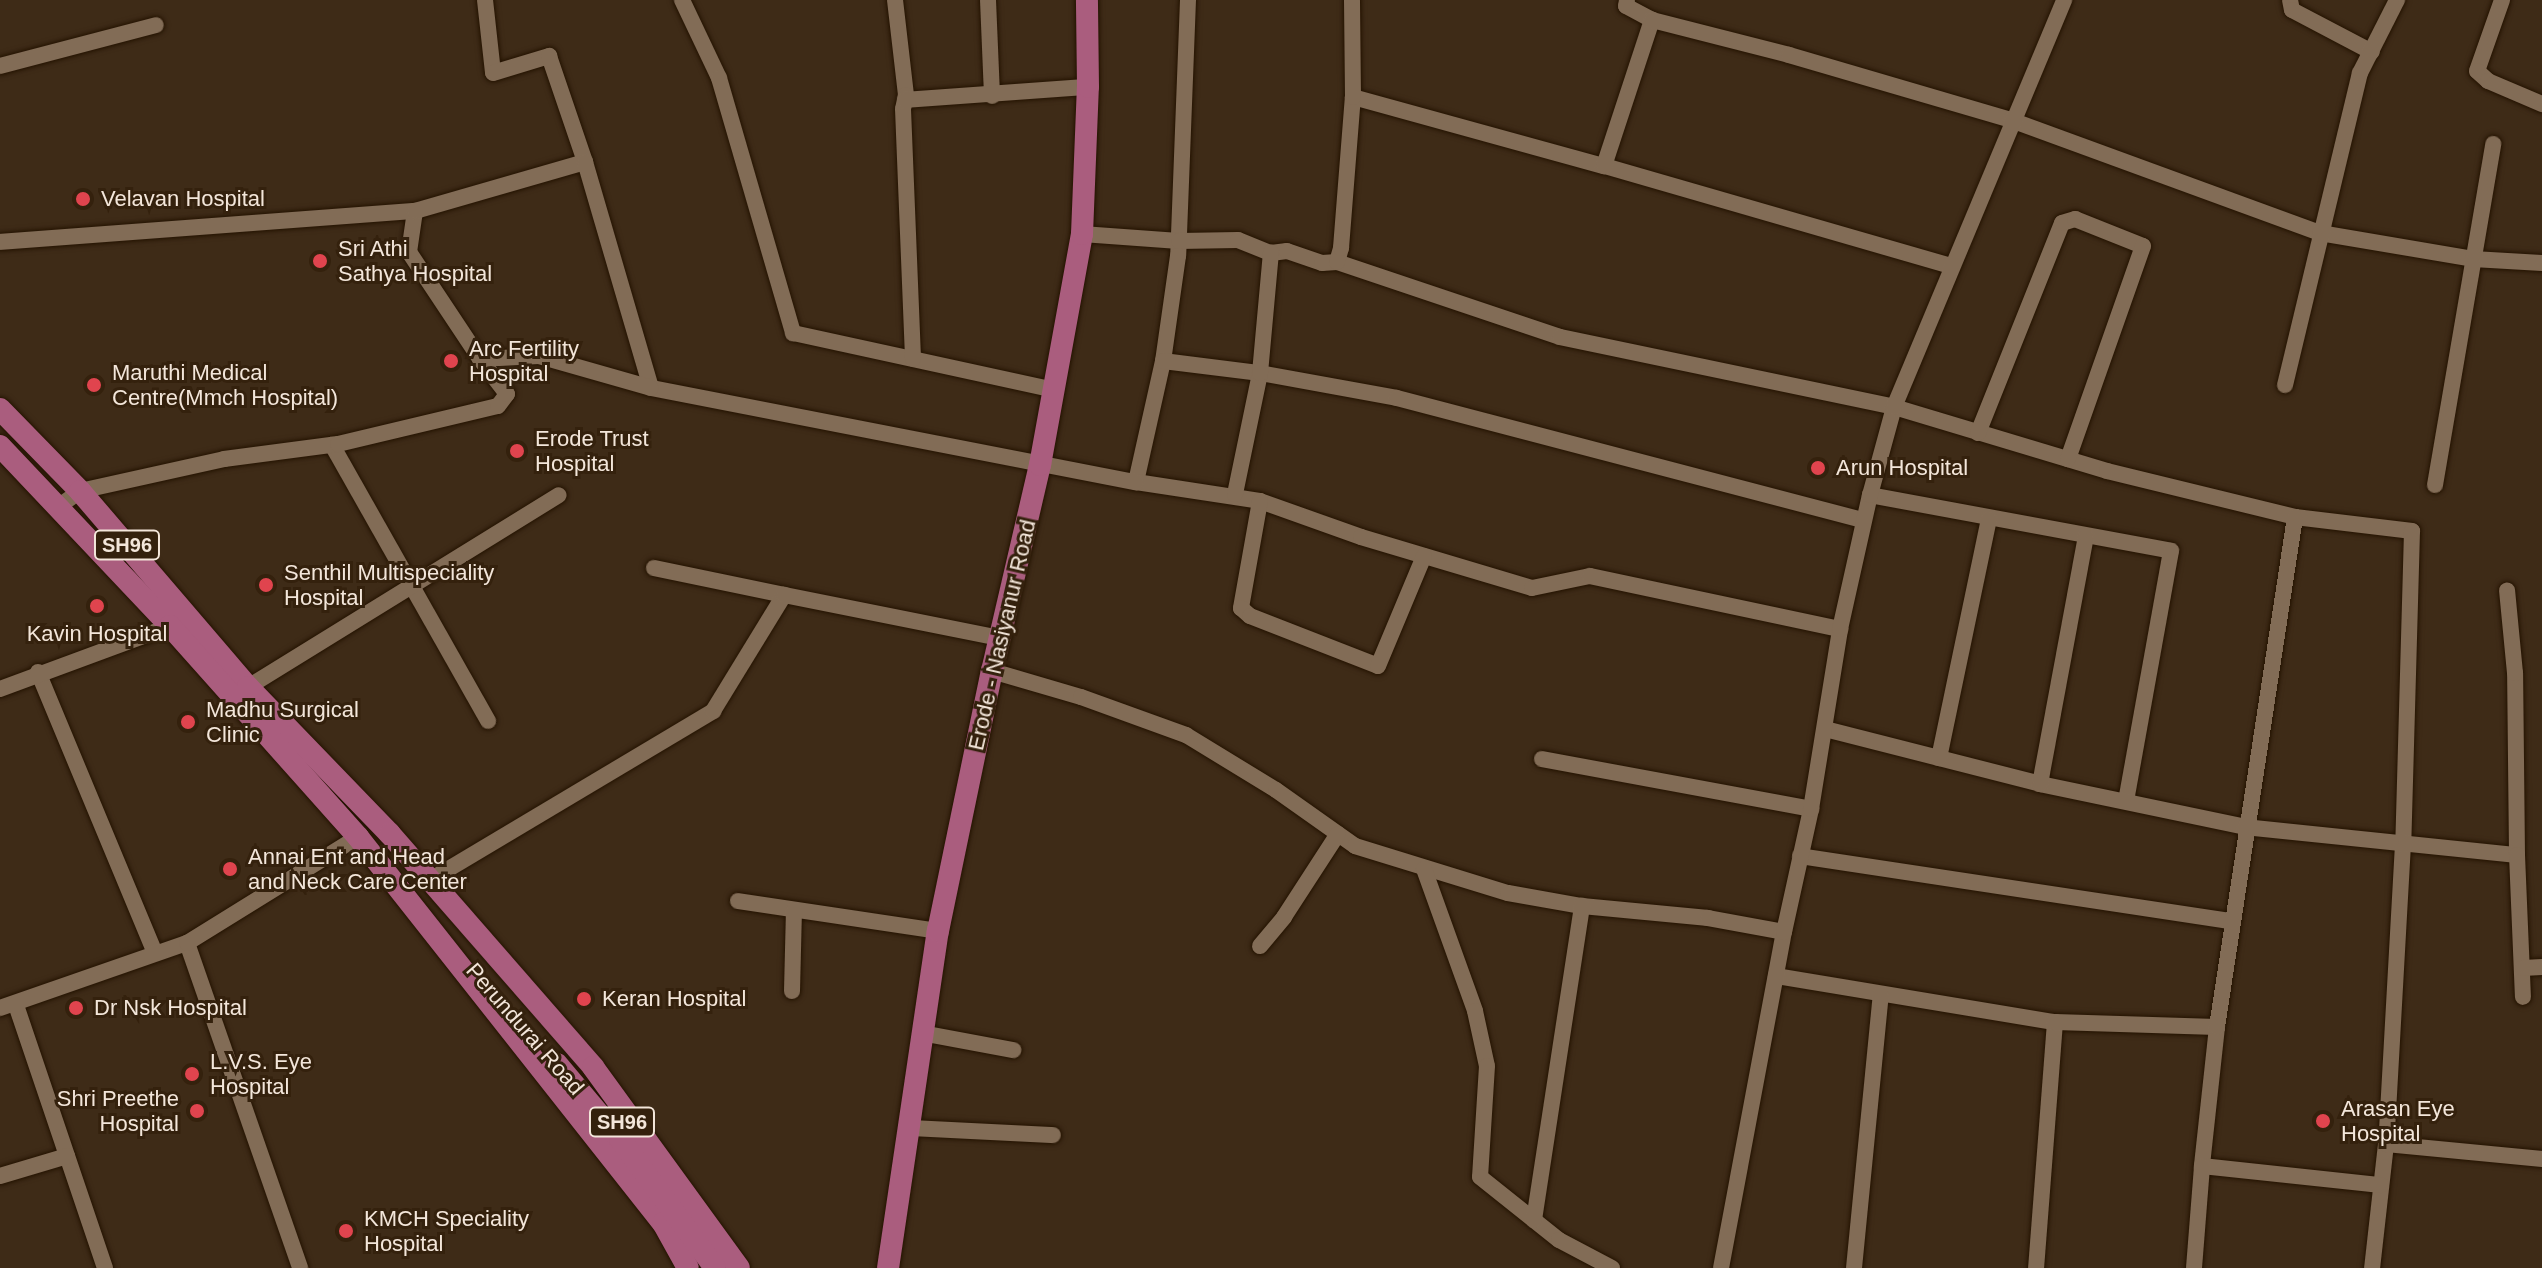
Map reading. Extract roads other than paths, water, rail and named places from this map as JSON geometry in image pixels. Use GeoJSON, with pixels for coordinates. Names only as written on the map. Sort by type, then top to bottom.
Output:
{"type":"FeatureCollection","features":[{"type":"Feature","properties":{"kind":"main road","name":"Erode - Nasiyanur Road"},"geometry":{"type":"LineString","coordinates":[[888,1268],[938,931],[992,671],[1040,465],[1082,234],[1088,87],[1087,0]]}},
{"type":"Feature","properties":{"kind":"main road","name":"SH96"},"geometry":{"type":"LineString","coordinates":[[0,409],[80,491],[248,687]]}},
{"type":"Feature","properties":{"kind":"main road"},"geometry":{"type":"LineString","coordinates":[[0,446],[170,626],[358,837],[663,1223],[688,1268]]}},
{"type":"Feature","properties":{"kind":"main road"},"geometry":{"type":"LineString","coordinates":[[248,687],[430,880],[593,1067],[739,1268]]}},
{"type":"Feature","properties":{"kind":"main road","name":"Perundurai Road"},"geometry":{"type":"LineString","coordinates":[[445,898],[502,988],[620,1139],[715,1268]]}},
{"type":"Feature","properties":{"kind":"main road","name":"Perundurai Road"},"geometry":{"type":"LineString","coordinates":[[416,909],[502,988],[629,1131],[728,1268]]}},
{"type":"Feature","properties":{"kind":"street"},"geometry":{"type":"LineString","coordinates":[[485,0],[493,73],[549,56],[585,162],[651,388]]}},
{"type":"Feature","properties":{"kind":"street"},"geometry":{"type":"LineString","coordinates":[[682,0],[719,78],[793,333],[1055,390]]}},
{"type":"Feature","properties":{"kind":"street"},"geometry":{"type":"LineString","coordinates":[[895,0],[905,100],[913,359]]}},
{"type":"Feature","properties":{"kind":"street"},"geometry":{"type":"LineString","coordinates":[[988,0],[992,96]]}},
{"type":"Feature","properties":{"kind":"street"},"geometry":{"type":"LineString","coordinates":[[1136,482],[1163,361],[1179,241],[1188,0]]}},
{"type":"Feature","properties":{"kind":"street"},"geometry":{"type":"LineString","coordinates":[[1337,262],[1341,248],[1353,97],[1352,0]]}},
{"type":"Feature","properties":{"kind":"street"},"geometry":{"type":"LineString","coordinates":[[1627,0],[1626,6],[1652,20],[1789,55],[2011,120],[2320,233],[2473,259],[2542,263]]}},
{"type":"Feature","properties":{"kind":"street"},"geometry":{"type":"LineString","coordinates":[[1721,1268],[1784,932],[1811,809],[1840,629],[1863,520],[1894,407],[2011,120],[2064,0]]}},
{"type":"Feature","properties":{"kind":"street"},"geometry":{"type":"LineString","coordinates":[[2290,0],[2292,10],[2372,52]]}},
{"type":"Feature","properties":{"kind":"street"},"geometry":{"type":"LineString","coordinates":[[2285,385],[2360,73],[2397,0]]}},
{"type":"Feature","properties":{"kind":"street"},"geometry":{"type":"LineString","coordinates":[[2502,0],[2477,71],[2488,81],[2542,104]]}},
{"type":"Feature","properties":{"kind":"street"},"geometry":{"type":"LineString","coordinates":[[1604,166],[1652,20]]}},
{"type":"Feature","properties":{"kind":"street"},"geometry":{"type":"LineString","coordinates":[[0,66],[156,25]]}},
{"type":"Feature","properties":{"kind":"street"},"geometry":{"type":"LineString","coordinates":[[905,100],[1088,87]]}},
{"type":"Feature","properties":{"kind":"street"},"geometry":{"type":"LineString","coordinates":[[1353,97],[1951,266]]}},
{"type":"Feature","properties":{"kind":"street"},"geometry":{"type":"LineString","coordinates":[[2435,485],[2493,144]]}},
{"type":"Feature","properties":{"kind":"street"},"geometry":{"type":"LineString","coordinates":[[0,242],[415,211],[585,162]]}},
{"type":"Feature","properties":{"kind":"street"},"geometry":{"type":"LineString","coordinates":[[58,507],[80,491],[224,459],[332,445],[498,406],[507,394],[409,252],[415,211]]}},
{"type":"Feature","properties":{"kind":"street"},"geometry":{"type":"LineString","coordinates":[[1978,433],[2062,223],[2075,219],[2143,246],[2068,459]]}},
{"type":"Feature","properties":{"kind":"street"},"geometry":{"type":"LineString","coordinates":[[1082,234],[1179,241],[1238,240],[1271,253],[1287,251],[1322,263],[1337,262],[1560,337],[1894,407],[2068,459],[2295,517],[2412,531],[2403,844],[2386,1144],[2372,1268]]}},
{"type":"Feature","properties":{"kind":"street"},"geometry":{"type":"LineString","coordinates":[[1235,494],[1260,373],[1271,253]]}},
{"type":"Feature","properties":{"kind":"street"},"geometry":{"type":"LineString","coordinates":[[480,359],[539,356],[651,388],[1040,465],[1136,482],[1235,494],[1532,588],[1590,576],[1840,629]]}},
{"type":"Feature","properties":{"kind":"street"},"geometry":{"type":"LineString","coordinates":[[1163,361],[1260,373],[1397,398],[1863,520]]}},
{"type":"Feature","properties":{"kind":"street"},"geometry":{"type":"LineString","coordinates":[[332,445],[488,721]]}},
{"type":"Feature","properties":{"kind":"street"},"geometry":{"type":"LineString","coordinates":[[248,687],[559,495]]}},
{"type":"Feature","properties":{"kind":"street"},"geometry":{"type":"LineString","coordinates":[[1870,495],[2171,551],[2126,801]]}},
{"type":"Feature","properties":{"kind":"street"},"geometry":{"type":"LineString","coordinates":[[1260,501],[1241,608],[1250,616],[1378,666],[1424,556]]}},
{"type":"Feature","properties":{"kind":"street"},"geometry":{"type":"LineString","coordinates":[[2194,1268],[2202,1166],[2230,921],[2295,517]]}},
{"type":"Feature","properties":{"kind":"street"},"geometry":{"type":"LineString","coordinates":[[1939,758],[1989,519]]}},
{"type":"Feature","properties":{"kind":"street"},"geometry":{"type":"LineString","coordinates":[[2040,784],[2086,536]]}},
{"type":"Feature","properties":{"kind":"street"},"geometry":{"type":"LineString","coordinates":[[654,568],[1000,638]]}},
{"type":"Feature","properties":{"kind":"street"},"geometry":{"type":"LineString","coordinates":[[2507,590],[2515,673],[2517,855],[2523,997]]}},
{"type":"Feature","properties":{"kind":"street"},"geometry":{"type":"LineString","coordinates":[[430,880],[713,711],[784,595]]}},
{"type":"Feature","properties":{"kind":"street"},"geometry":{"type":"LineString","coordinates":[[0,689],[38,672],[170,626]]}},
{"type":"Feature","properties":{"kind":"street"},"geometry":{"type":"LineString","coordinates":[[992,671],[1081,697],[1186,735],[1276,790],[1355,846],[1424,869],[1508,893],[1582,906],[1708,918],[1784,932]]}},
{"type":"Feature","properties":{"kind":"street"},"geometry":{"type":"LineString","coordinates":[[38,672],[155,953]]}},
{"type":"Feature","properties":{"kind":"street"},"geometry":{"type":"LineString","coordinates":[[1825,729],[2040,784],[2245,827],[2517,855]]}},
{"type":"Feature","properties":{"kind":"street"},"geometry":{"type":"LineString","coordinates":[[1542,759],[1811,809]]}},
{"type":"Feature","properties":{"kind":"street"},"geometry":{"type":"LineString","coordinates":[[1260,946],[1284,917],[1338,834]]}},
{"type":"Feature","properties":{"kind":"street"},"geometry":{"type":"LineString","coordinates":[[105,1268],[67,1156],[8,1006],[187,943],[358,837]]}},
{"type":"Feature","properties":{"kind":"street"},"geometry":{"type":"LineString","coordinates":[[1800,856],[2230,921]]}},
{"type":"Feature","properties":{"kind":"street"},"geometry":{"type":"LineString","coordinates":[[1424,869],[1475,1011],[1487,1066],[1480,1177],[1559,1240],[1612,1268]]}},
{"type":"Feature","properties":{"kind":"street"},"geometry":{"type":"LineString","coordinates":[[738,901],[938,931]]}},
{"type":"Feature","properties":{"kind":"street"},"geometry":{"type":"LineString","coordinates":[[1534,1220],[1582,906]]}},
{"type":"Feature","properties":{"kind":"street"},"geometry":{"type":"LineString","coordinates":[[792,991],[794,910]]}},
{"type":"Feature","properties":{"kind":"street"},"geometry":{"type":"LineString","coordinates":[[187,943],[300,1268]]}},
{"type":"Feature","properties":{"kind":"street"},"geometry":{"type":"LineString","coordinates":[[2523,968],[2542,967]]}},
{"type":"Feature","properties":{"kind":"street"},"geometry":{"type":"LineString","coordinates":[[1776,976],[2055,1022],[2217,1027]]}},
{"type":"Feature","properties":{"kind":"street"},"geometry":{"type":"LineString","coordinates":[[1854,1268],[1881,994]]}},
{"type":"Feature","properties":{"kind":"street"},"geometry":{"type":"LineString","coordinates":[[2036,1268],[2055,1022]]}},
{"type":"Feature","properties":{"kind":"street"},"geometry":{"type":"LineString","coordinates":[[922,1033],[1013,1050]]}},
{"type":"Feature","properties":{"kind":"street"},"geometry":{"type":"LineString","coordinates":[[909,1128],[1053,1135]]}},
{"type":"Feature","properties":{"kind":"street"},"geometry":{"type":"LineString","coordinates":[[2386,1144],[2542,1159]]}},
{"type":"Feature","properties":{"kind":"street"},"geometry":{"type":"LineString","coordinates":[[0,1176],[67,1156]]}},
{"type":"Feature","properties":{"kind":"street"},"geometry":{"type":"LineString","coordinates":[[2202,1166],[2381,1185]]}},
{"type":"Feature","properties":{"kind":"place","name":"Velavan Hospital"},"geometry":{"type":"Point","coordinates":[83,199]}},
{"type":"Feature","properties":{"kind":"place","name":"Sri Athi Sathya Hospital"},"geometry":{"type":"Point","coordinates":[320,261]}},
{"type":"Feature","properties":{"kind":"place","name":"Arc Fertility Hospital"},"geometry":{"type":"Point","coordinates":[451,361]}},
{"type":"Feature","properties":{"kind":"place","name":"Maruthi Medical Centre(Mmch Hospital)"},"geometry":{"type":"Point","coordinates":[94,385]}},
{"type":"Feature","properties":{"kind":"place","name":"Erode Trust Hospital"},"geometry":{"type":"Point","coordinates":[517,451]}},
{"type":"Feature","properties":{"kind":"place","name":"Arun Hospital"},"geometry":{"type":"Point","coordinates":[1818,468]}},
{"type":"Feature","properties":{"kind":"place","name":"Senthil Multispeciality Hospital"},"geometry":{"type":"Point","coordinates":[266,585]}},
{"type":"Feature","properties":{"kind":"place","name":"Kavin Hospital"},"geometry":{"type":"Point","coordinates":[97,606]}},
{"type":"Feature","properties":{"kind":"place","name":"Madhu Surgical Clinic"},"geometry":{"type":"Point","coordinates":[188,722]}},
{"type":"Feature","properties":{"kind":"place","name":"Annai Ent and Head and Neck Care Center"},"geometry":{"type":"Point","coordinates":[230,869]}},
{"type":"Feature","properties":{"kind":"place","name":"Keran Hospital"},"geometry":{"type":"Point","coordinates":[584,999]}},
{"type":"Feature","properties":{"kind":"place","name":"Dr Nsk Hospital"},"geometry":{"type":"Point","coordinates":[76,1008]}},
{"type":"Feature","properties":{"kind":"place","name":"L.V.S. Eye Hospital"},"geometry":{"type":"Point","coordinates":[192,1074]}},
{"type":"Feature","properties":{"kind":"place","name":"Shri Preethe Hospital"},"geometry":{"type":"Point","coordinates":[197,1111]}},
{"type":"Feature","properties":{"kind":"place","name":"Arasan Eye Hospital"},"geometry":{"type":"Point","coordinates":[2323,1121]}},
{"type":"Feature","properties":{"kind":"place","name":"KMCH Speciality Hospital"},"geometry":{"type":"Point","coordinates":[346,1231]}}]}
